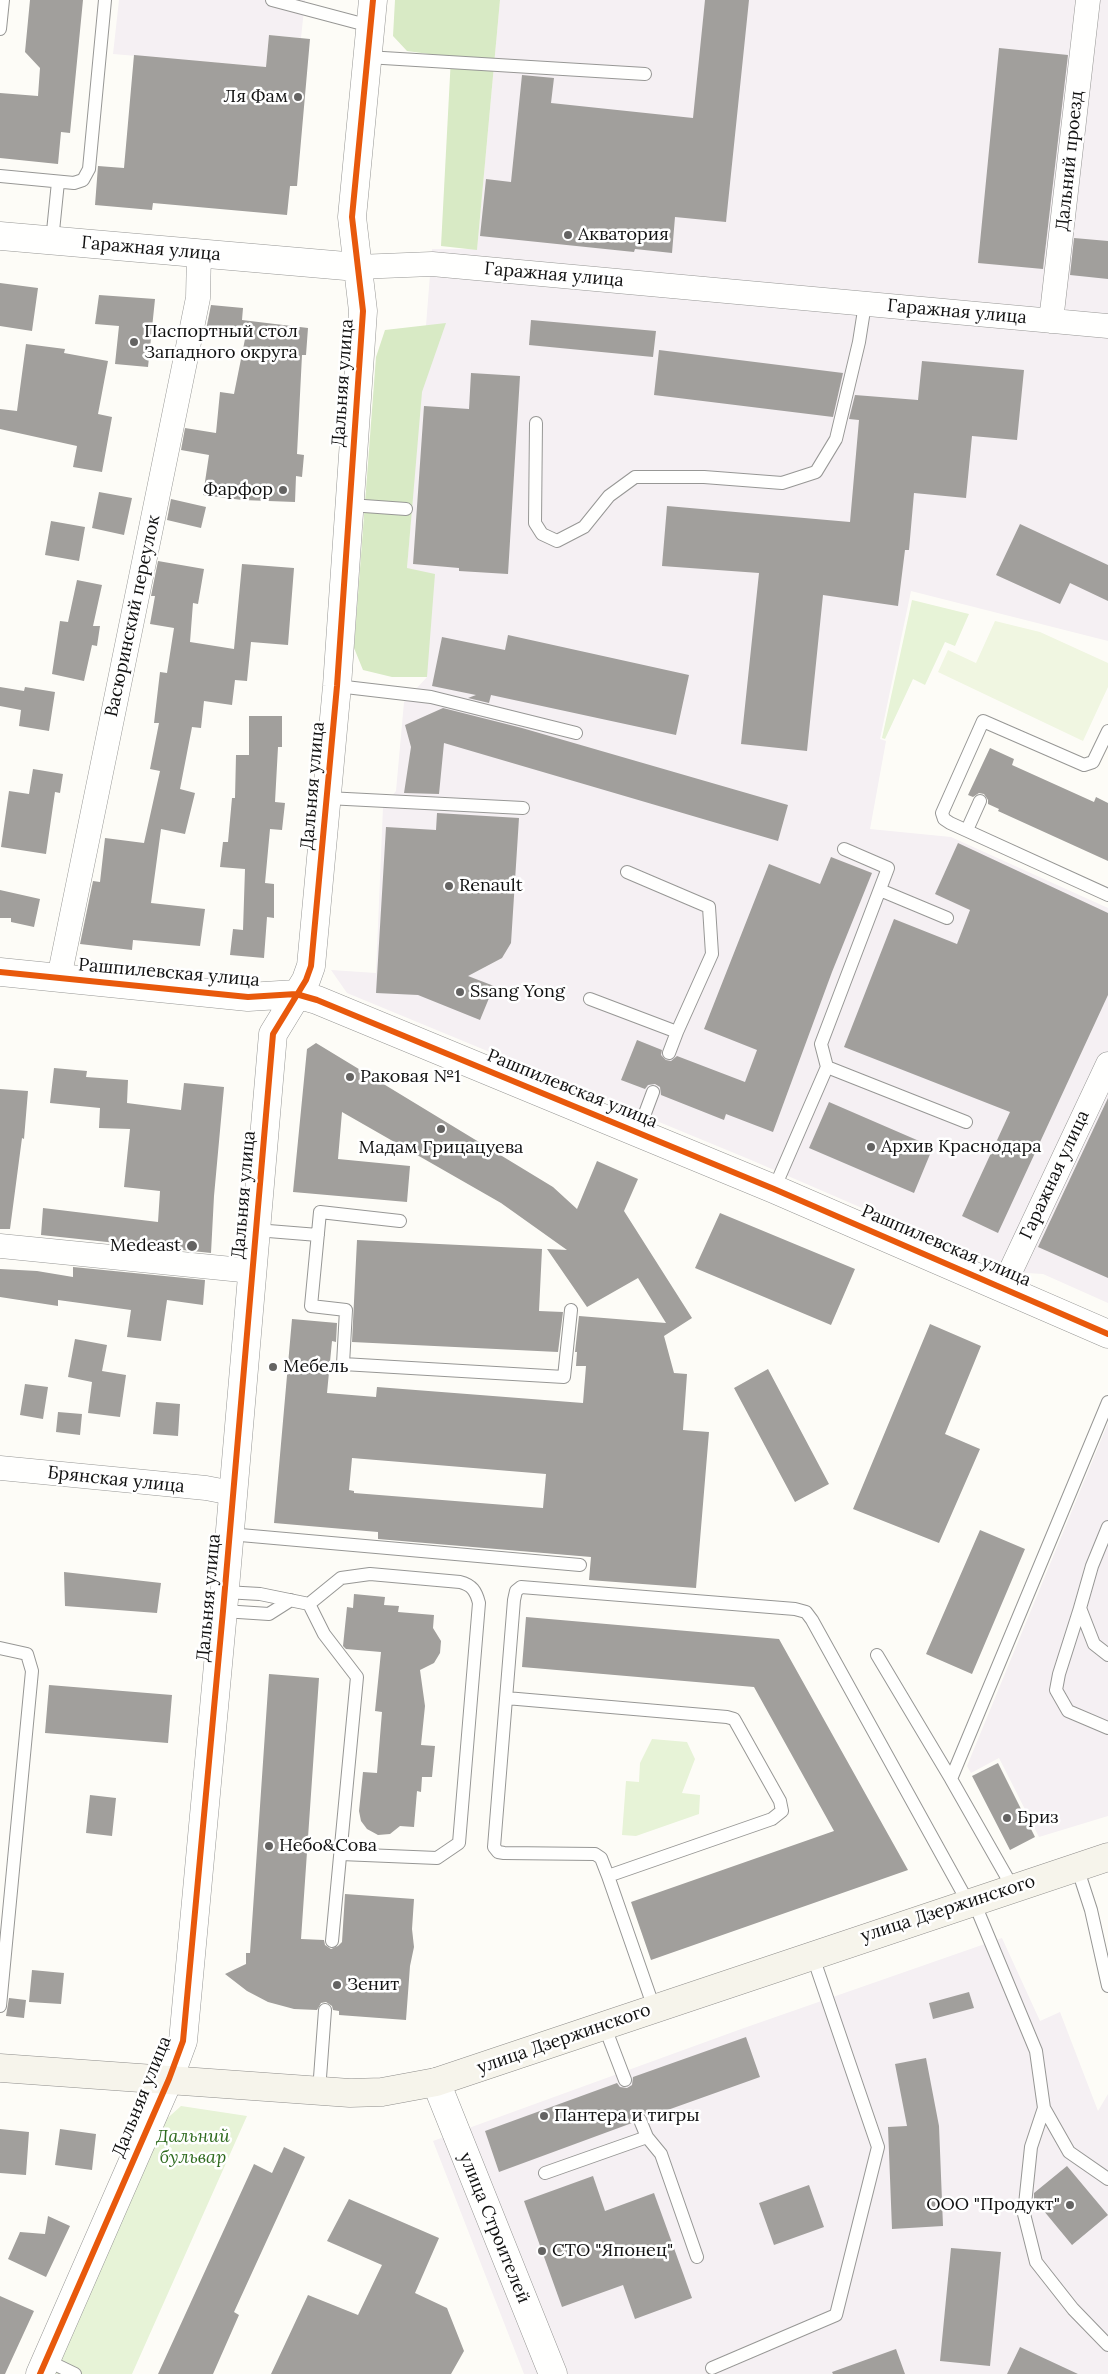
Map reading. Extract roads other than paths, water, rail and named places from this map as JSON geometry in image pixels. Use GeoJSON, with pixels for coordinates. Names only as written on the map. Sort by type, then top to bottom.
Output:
{"type":"FeatureCollection","features":[{"type":"Feature","properties":{"kind":"main road","name":"улица Дзержинского"},"geometry":{"type":"LineString","coordinates":[[0,2068],[319,2091],[382,2092],[436,2082],[812,1954],[1108,1857]]}},
{"type":"Feature","properties":{"kind":"street","name":"Дальний проезд"},"geometry":{"type":"LineString","coordinates":[[1051,321],[1088,0]]}},
{"type":"Feature","properties":{"kind":"street","name":"Дальняя улица"},"geometry":{"type":"LineString","coordinates":[[43,2367],[169,2079],[183,2041],[224,1601],[273,1034],[306,980],[311,966],[328,798],[363,311],[352,217],[372,13]]}},
{"type":"Feature","properties":{"kind":"street","name":"Гаражная улица"},"geometry":{"type":"LineString","coordinates":[[0,236],[357,268],[432,264],[1108,326]]}},
{"type":"Feature","properties":{"kind":"street","name":"Васюринский переулок"},"geometry":{"type":"LineString","coordinates":[[59,978],[198,298],[199,253]]}},
{"type":"Feature","properties":{"kind":"street","name":"Рашпилевская улица"},"geometry":{"type":"LineString","coordinates":[[0,972],[248,997],[296,994],[339,1009],[638,1132],[1003,1287],[1108,1334]]}},
{"type":"Feature","properties":{"kind":"street","name":"Гаражная улица"},"geometry":{"type":"LineString","coordinates":[[1003,1287],[1108,1064]]}},
{"type":"Feature","properties":{"kind":"street"},"geometry":{"type":"LineString","coordinates":[[0,1246],[252,1271]]}},
{"type":"Feature","properties":{"kind":"street","name":"Брянская улица"},"geometry":{"type":"LineString","coordinates":[[0,1468],[206,1488],[232,1493]]}},
{"type":"Feature","properties":{"kind":"street","name":"улица Строителей"},"geometry":{"type":"LineString","coordinates":[[436,2082],[552,2374]]}},
{"type":"Feature","properties":{"kind":"lane"},"geometry":{"type":"LineString","coordinates":[[0,29],[3,0]]}},
{"type":"Feature","properties":{"kind":"lane"},"geometry":{"type":"LineString","coordinates":[[0,176],[74,184],[84,180],[89,169],[105,0]]}},
{"type":"Feature","properties":{"kind":"lane"},"geometry":{"type":"LineString","coordinates":[[272,0],[372,13]]}},
{"type":"Feature","properties":{"kind":"lane"},"geometry":{"type":"LineString","coordinates":[[367,57],[645,74]]}},
{"type":"Feature","properties":{"kind":"lane"},"geometry":{"type":"LineString","coordinates":[[52,240],[58,182]]}},
{"type":"Feature","properties":{"kind":"lane"},"geometry":{"type":"LineString","coordinates":[[536,423],[535,524],[542,534],[557,541],[584,527],[609,496],[635,477],[704,477],[782,483],[816,472],[836,439],[860,342],[865,304]]}},
{"type":"Feature","properties":{"kind":"lane"},"geometry":{"type":"LineString","coordinates":[[350,505],[406,509]]}},
{"type":"Feature","properties":{"kind":"lane"},"geometry":{"type":"LineString","coordinates":[[337,686],[430,697],[576,733]]}},
{"type":"Feature","properties":{"kind":"lane"},"geometry":{"type":"LineString","coordinates":[[1108,731],[1093,762],[1084,765],[983,721],[942,813],[944,819],[950,823],[1108,895]]}},
{"type":"Feature","properties":{"kind":"lane"},"geometry":{"type":"LineString","coordinates":[[328,798],[523,808]]}},
{"type":"Feature","properties":{"kind":"lane"},"geometry":{"type":"LineString","coordinates":[[967,830],[980,801]]}},
{"type":"Feature","properties":{"kind":"lane"},"geometry":{"type":"LineString","coordinates":[[774,1189],[827,1067],[821,1044],[888,868],[844,849]]}},
{"type":"Feature","properties":{"kind":"lane"},"geometry":{"type":"LineString","coordinates":[[627,872],[709,908],[712,954],[669,1052]]}},
{"type":"Feature","properties":{"kind":"lane"},"geometry":{"type":"LineString","coordinates":[[880,890],[946,918]]}},
{"type":"Feature","properties":{"kind":"lane"},"geometry":{"type":"LineString","coordinates":[[590,999],[677,1032]]}},
{"type":"Feature","properties":{"kind":"lane"},"geometry":{"type":"LineString","coordinates":[[827,1067],[966,1122]]}},
{"type":"Feature","properties":{"kind":"lane"},"geometry":{"type":"LineString","coordinates":[[638,1132],[653,1092]]}},
{"type":"Feature","properties":{"kind":"lane"},"geometry":{"type":"LineString","coordinates":[[400,1221],[320,1212],[311,1306],[346,1310],[343,1364],[564,1378],[571,1310]]}},
{"type":"Feature","properties":{"kind":"lane"},"geometry":{"type":"LineString","coordinates":[[256,1230],[318,1235]]}},
{"type":"Feature","properties":{"kind":"lane"},"geometry":{"type":"LineString","coordinates":[[951,1778],[1108,1402]]}},
{"type":"Feature","properties":{"kind":"lane"},"geometry":{"type":"LineString","coordinates":[[1108,1527],[1092,1566],[1059,1674],[1056,1690],[1068,1711],[1108,1728]]}},
{"type":"Feature","properties":{"kind":"lane"},"geometry":{"type":"LineString","coordinates":[[229,1534],[580,1565]]}},
{"type":"Feature","properties":{"kind":"lane"},"geometry":{"type":"LineString","coordinates":[[309,1604],[341,1578],[370,1574],[469,1584],[476,1593],[479,1603],[459,1843],[437,1858],[341,1854]]}},
{"type":"Feature","properties":{"kind":"lane"},"geometry":{"type":"LineString","coordinates":[[654,2008],[601,1858],[594,1854],[504,1853],[494,1847],[514,1600],[516,1591],[521,1587],[795,1609],[806,1612],[971,1903],[1036,2051],[1044,2108],[1069,2152],[1108,2179]]}},
{"type":"Feature","properties":{"kind":"lane"},"geometry":{"type":"LineString","coordinates":[[224,1601],[255,1593],[309,1604]]}},
{"type":"Feature","properties":{"kind":"lane"},"geometry":{"type":"LineString","coordinates":[[224,1601],[274,1616],[291,1600]]}},
{"type":"Feature","properties":{"kind":"lane"},"geometry":{"type":"LineString","coordinates":[[309,1604],[324,1634],[357,1677],[332,1941]]}},
{"type":"Feature","properties":{"kind":"lane"},"geometry":{"type":"LineString","coordinates":[[1080,1608],[1094,1644],[1108,1655]]}},
{"type":"Feature","properties":{"kind":"lane"},"geometry":{"type":"LineString","coordinates":[[0,1648],[27,1654],[32,1671],[0,2006]]}},
{"type":"Feature","properties":{"kind":"lane"},"geometry":{"type":"LineString","coordinates":[[877,1655],[951,1778],[1013,1888]]}},
{"type":"Feature","properties":{"kind":"lane"},"geometry":{"type":"LineString","coordinates":[[506,1698],[727,1717],[738,1724],[780,1800],[782,1811],[779,1815],[608,1876]]}},
{"type":"Feature","properties":{"kind":"lane"},"geometry":{"type":"LineString","coordinates":[[1076,1867],[1091,1910],[1108,1986]]}},
{"type":"Feature","properties":{"kind":"lane"},"geometry":{"type":"LineString","coordinates":[[712,2368],[836,2315],[878,2147],[812,1954]]}},
{"type":"Feature","properties":{"kind":"lane"},"geometry":{"type":"LineString","coordinates":[[319,2091],[325,2010]]}},
{"type":"Feature","properties":{"kind":"lane"},"geometry":{"type":"LineString","coordinates":[[604,2025],[625,2080]]}},
{"type":"Feature","properties":{"kind":"lane"},"geometry":{"type":"LineString","coordinates":[[1044,2108],[1031,2147],[1024,2214],[1036,2262],[1072,2309],[1108,2345]]}},
{"type":"Feature","properties":{"kind":"lane"},"geometry":{"type":"LineString","coordinates":[[640,2120],[647,2137],[661,2154],[697,2257]]}},
{"type":"Feature","properties":{"kind":"lane"},"geometry":{"type":"LineString","coordinates":[[545,2173],[647,2137]]}},
{"type":"Feature","properties":{"kind":"lane"},"geometry":{"type":"LineString","coordinates":[[43,2367],[75,2374]]}},
{"type":"Feature","properties":{"kind":"place","name":"Ля Фам"},"geometry":{"type":"Point","coordinates":[298,97]}},
{"type":"Feature","properties":{"kind":"place","name":"Акватория"},"geometry":{"type":"Point","coordinates":[568,235]}},
{"type":"Feature","properties":{"kind":"place","name":"Паспортный стол Западного округа"},"geometry":{"type":"Point","coordinates":[134,342]}},
{"type":"Feature","properties":{"kind":"place","name":"Фарфор"},"geometry":{"type":"Point","coordinates":[283,490]}},
{"type":"Feature","properties":{"kind":"place","name":"Renault"},"geometry":{"type":"Point","coordinates":[449,886]}},
{"type":"Feature","properties":{"kind":"place","name":"Ssang Yong"},"geometry":{"type":"Point","coordinates":[460,992]}},
{"type":"Feature","properties":{"kind":"place","name":"Раковая №1"},"geometry":{"type":"Point","coordinates":[350,1077]}},
{"type":"Feature","properties":{"kind":"place","name":"Мадам Грицацуева"},"geometry":{"type":"Point","coordinates":[441,1129]}},
{"type":"Feature","properties":{"kind":"place","name":"Архив Краснодара"},"geometry":{"type":"Point","coordinates":[871,1147]}},
{"type":"Feature","properties":{"kind":"place","name":"Medeast"},"geometry":{"type":"Point","coordinates":[192,1246]}},
{"type":"Feature","properties":{"kind":"place","name":"Мебель"},"geometry":{"type":"Point","coordinates":[273,1367]}},
{"type":"Feature","properties":{"kind":"place","name":"Бриз"},"geometry":{"type":"Point","coordinates":[1007,1818]}},
{"type":"Feature","properties":{"kind":"place","name":"Небо&Сова"},"geometry":{"type":"Point","coordinates":[269,1846]}},
{"type":"Feature","properties":{"kind":"place","name":"Зенит"},"geometry":{"type":"Point","coordinates":[337,1985]}},
{"type":"Feature","properties":{"kind":"place","name":"Пантера и тигры"},"geometry":{"type":"Point","coordinates":[544,2116]}},
{"type":"Feature","properties":{"kind":"place","name":"ООО \"Продукт\""},"geometry":{"type":"Point","coordinates":[1070,2205]}},
{"type":"Feature","properties":{"kind":"place","name":"СТО \"Японец\""},"geometry":{"type":"Point","coordinates":[542,2251]}},
{"type":"Feature","properties":{"kind":"park label","name":"Дальний бульвар"},"geometry":{"type":"Point","coordinates":[193,2147]}}]}
